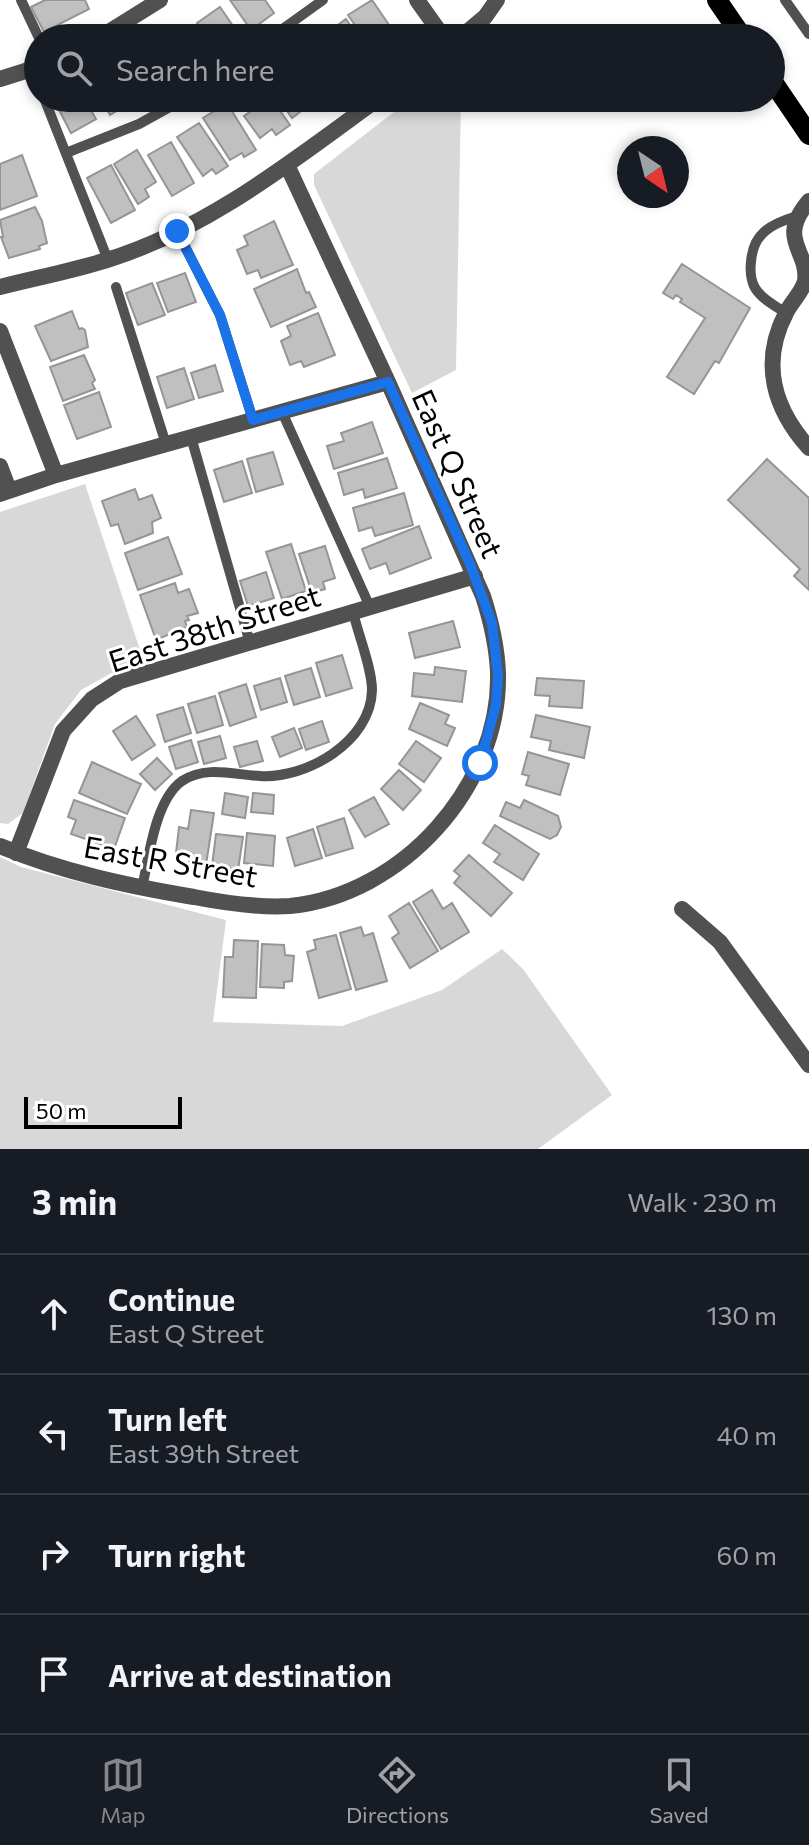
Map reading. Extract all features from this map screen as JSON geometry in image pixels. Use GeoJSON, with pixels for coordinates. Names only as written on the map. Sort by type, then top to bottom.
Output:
{"type":"FeatureCollection","features":[{"type":"Feature","properties":{"kind":"main road"},"geometry":{"type":"LineString","coordinates":[[717,0],[733,24]]}},
{"type":"Feature","properties":{"kind":"main road"},"geometry":{"type":"LineString","coordinates":[[785,100],[809,135]]}},
{"type":"Feature","properties":{"kind":"street"},"geometry":{"type":"LineString","coordinates":[[121,24],[160,0]]}},
{"type":"Feature","properties":{"kind":"street"},"geometry":{"type":"LineString","coordinates":[[417,0],[434,24]]}},
{"type":"Feature","properties":{"kind":"street"},"geometry":{"type":"LineString","coordinates":[[477,24],[497,0]]}},
{"type":"Feature","properties":{"kind":"street"},"geometry":{"type":"LineString","coordinates":[[0,79],[24,75]]}},
{"type":"Feature","properties":{"kind":"street"},"geometry":{"type":"LineString","coordinates":[[0,287],[108,260],[177,231],[210,214],[287,165],[360,112]]}},
{"type":"Feature","properties":{"kind":"street","name":"East Q Street"},"geometry":{"type":"LineString","coordinates":[[287,165],[475,576],[492,623],[498,675],[496,705],[480,763],[439,827],[413,853],[380,877]]}},
{"type":"Feature","properties":{"kind":"street"},"geometry":{"type":"LineString","coordinates":[[809,201],[797,216],[795,235],[805,265],[806,281],[777,334],[773,370],[776,398],[786,419],[809,448]]}},
{"type":"Feature","properties":{"kind":"street"},"geometry":{"type":"LineString","coordinates":[[0,331],[56,475]]}},
{"type":"Feature","properties":{"kind":"street"},"geometry":{"type":"LineString","coordinates":[[0,466],[5,492],[388,382]]}},
{"type":"Feature","properties":{"kind":"street","name":"East 38th Street"},"geometry":{"type":"LineString","coordinates":[[16,853],[63,731],[92,699],[120,681],[475,576]]}},
{"type":"Feature","properties":{"kind":"street","name":"East R Street"},"geometry":{"type":"LineString","coordinates":[[0,846],[71,871],[232,904],[291,906],[338,894],[380,877]]}},
{"type":"Feature","properties":{"kind":"street"},"geometry":{"type":"LineString","coordinates":[[682,909],[720,942],[809,1065]]}},
{"type":"Feature","properties":{"kind":"lane"},"geometry":{"type":"LineString","coordinates":[[21,0],[32,24]]}},
{"type":"Feature","properties":{"kind":"lane"},"geometry":{"type":"LineString","coordinates":[[290,24],[323,0]]}},
{"type":"Feature","properties":{"kind":"lane"},"geometry":{"type":"LineString","coordinates":[[785,0],[809,34]]}},
{"type":"Feature","properties":{"kind":"lane"},"geometry":{"type":"LineString","coordinates":[[50,112],[108,260]]}},
{"type":"Feature","properties":{"kind":"lane"},"geometry":{"type":"LineString","coordinates":[[66,153],[164,112]]}},
{"type":"Feature","properties":{"kind":"lane"},"geometry":{"type":"LineString","coordinates":[[786,313],[755,287],[750,270],[752,250],[760,233],[774,223],[797,216]]}},
{"type":"Feature","properties":{"kind":"lane"},"geometry":{"type":"LineString","coordinates":[[177,231],[220,315],[253,420]]}},
{"type":"Feature","properties":{"kind":"lane"},"geometry":{"type":"LineString","coordinates":[[116,287],[166,444]]}},
{"type":"Feature","properties":{"kind":"lane"},"geometry":{"type":"LineString","coordinates":[[282,412],[370,607]]}},
{"type":"Feature","properties":{"kind":"lane"},"geometry":{"type":"LineString","coordinates":[[191,437],[250,643]]}},
{"type":"Feature","properties":{"kind":"lane"},"geometry":{"type":"LineString","coordinates":[[142,888],[160,812],[165,800],[184,779],[201,773],[221,772],[284,776],[328,756],[346,743],[359,726],[372,690],[353,612]]}},
{"type":"Feature","properties":{"kind":"shaded area"},"geometry":{"type":"Polygon","coordinates":[[[394,112],[461,112],[456,370],[412,393],[314,185],[314,174],[394,112]]]}},
{"type":"Feature","properties":{"kind":"shaded area"},"geometry":{"type":"Polygon","coordinates":[[[85,484],[142,656],[81,690],[55,724],[23,813],[8,824],[0,823],[0,512],[85,484]]]}},
{"type":"Feature","properties":{"kind":"shaded area"},"geometry":{"type":"Polygon","coordinates":[[[0,857],[21,867],[226,920],[213,1022],[342,1026],[442,990],[502,949],[523,969],[612,1095],[538,1149],[0,1149],[0,857]]]}},
{"type":"Feature","properties":{"kind":"building"},"geometry":{"type":"Polygon","coordinates":[[[45,0],[85,0],[89,9],[60,24],[40,24],[31,7],[45,0]]]}},
{"type":"Feature","properties":{"kind":"building"},"geometry":{"type":"Polygon","coordinates":[[[230,0],[265,0],[274,13],[259,24],[247,24],[230,0]]]}},
{"type":"Feature","properties":{"kind":"building"},"geometry":{"type":"Polygon","coordinates":[[[372,0],[388,24],[354,24],[348,15],[372,0]]]}},
{"type":"Feature","properties":{"kind":"building"},"geometry":{"type":"Polygon","coordinates":[[[220,7],[232,24],[198,24],[220,7]]]}},
{"type":"Feature","properties":{"kind":"building"},"geometry":{"type":"Polygon","coordinates":[[[60,112],[92,112],[96,119],[71,133],[60,112]]]}},
{"type":"Feature","properties":{"kind":"building"},"geometry":{"type":"Polygon","coordinates":[[[213,112],[233,112],[256,150],[230,160],[203,118],[213,112]]]}},
{"type":"Feature","properties":{"kind":"building"},"geometry":{"type":"Polygon","coordinates":[[[250,112],[281,112],[290,125],[276,135],[272,129],[260,138],[244,116],[250,112]]]}},
{"type":"Feature","properties":{"kind":"building"},"geometry":{"type":"Polygon","coordinates":[[[199,123],[228,166],[216,174],[212,169],[203,176],[177,137],[199,123]]]}},
{"type":"Feature","properties":{"kind":"building"},"geometry":{"type":"Polygon","coordinates":[[[171,142],[194,183],[172,196],[148,155],[171,142]]]}},
{"type":"Feature","properties":{"kind":"building"},"geometry":{"type":"Polygon","coordinates":[[[137,150],[156,182],[145,189],[149,197],[138,204],[114,164],[137,150]]]}},
{"type":"Feature","properties":{"kind":"building"},"geometry":{"type":"Polygon","coordinates":[[[22,155],[37,196],[0,210],[0,164],[22,155]]]}},
{"type":"Feature","properties":{"kind":"building"},"geometry":{"type":"Polygon","coordinates":[[[111,165],[135,210],[111,223],[87,178],[111,165]]]}},
{"type":"Feature","properties":{"kind":"building"},"geometry":{"type":"Polygon","coordinates":[[[35,207],[47,243],[39,246],[40,249],[9,258],[1,237],[0,220],[35,207]]]}},
{"type":"Feature","properties":{"kind":"building"},"geometry":{"type":"Polygon","coordinates":[[[274,221],[293,265],[261,278],[258,270],[247,274],[237,250],[248,245],[244,236],[274,221]]]}},
{"type":"Feature","properties":{"kind":"building"},"geometry":{"type":"Polygon","coordinates":[[[682,264],[750,308],[719,363],[715,361],[694,394],[667,377],[705,318],[680,302],[682,299],[676,295],[673,299],[663,293],[682,264]]]}},
{"type":"Feature","properties":{"kind":"building"},"geometry":{"type":"Polygon","coordinates":[[[297,269],[306,293],[309,292],[316,307],[271,327],[254,289],[297,269]]]}},
{"type":"Feature","properties":{"kind":"building"},"geometry":{"type":"Polygon","coordinates":[[[185,273],[196,302],[168,312],[157,283],[185,273]]]}},
{"type":"Feature","properties":{"kind":"building"},"geometry":{"type":"Polygon","coordinates":[[[152,283],[165,315],[138,325],[126,293],[152,283]]]}},
{"type":"Feature","properties":{"kind":"building"},"geometry":{"type":"Polygon","coordinates":[[[72,311],[79,329],[85,330],[88,347],[51,361],[35,326],[72,311]]]}},
{"type":"Feature","properties":{"kind":"building"},"geometry":{"type":"Polygon","coordinates":[[[318,313],[335,355],[304,367],[301,361],[290,365],[281,341],[291,336],[287,326],[318,313]]]}},
{"type":"Feature","properties":{"kind":"building"},"geometry":{"type":"Polygon","coordinates":[[[84,355],[95,380],[92,383],[95,389],[63,401],[50,367],[84,355]]]}},
{"type":"Feature","properties":{"kind":"building"},"geometry":{"type":"Polygon","coordinates":[[[215,365],[223,391],[199,398],[191,373],[215,365]]]}},
{"type":"Feature","properties":{"kind":"building"},"geometry":{"type":"Polygon","coordinates":[[[184,368],[194,399],[167,408],[157,377],[184,368]]]}},
{"type":"Feature","properties":{"kind":"building"},"geometry":{"type":"Polygon","coordinates":[[[99,392],[111,427],[77,439],[64,405],[99,392]]]}},
{"type":"Feature","properties":{"kind":"building"},"geometry":{"type":"Polygon","coordinates":[[[372,422],[383,453],[334,469],[327,446],[344,441],[341,433],[372,422]]]}},
{"type":"Feature","properties":{"kind":"building"},"geometry":{"type":"Polygon","coordinates":[[[273,452],[283,484],[256,492],[247,459],[273,452]]]}},
{"type":"Feature","properties":{"kind":"building"},"geometry":{"type":"Polygon","coordinates":[[[387,458],[397,488],[365,498],[363,489],[344,495],[338,473],[387,458]]]}},
{"type":"Feature","properties":{"kind":"building"},"geometry":{"type":"Polygon","coordinates":[[[767,459],[809,498],[809,590],[794,576],[800,569],[728,500],[767,459]]]}},
{"type":"Feature","properties":{"kind":"building"},"geometry":{"type":"Polygon","coordinates":[[[242,461],[252,493],[224,502],[214,470],[242,461]]]}},
{"type":"Feature","properties":{"kind":"building"},"geometry":{"type":"Polygon","coordinates":[[[135,489],[139,500],[152,495],[161,518],[152,522],[153,533],[125,544],[118,524],[111,526],[102,501],[135,489]]]}},
{"type":"Feature","properties":{"kind":"building"},"geometry":{"type":"Polygon","coordinates":[[[404,493],[413,525],[375,536],[372,527],[359,531],[353,508],[404,493]]]}},
{"type":"Feature","properties":{"kind":"building"},"geometry":{"type":"Polygon","coordinates":[[[419,526],[431,558],[390,574],[386,563],[370,569],[362,549],[419,526]]]}},
{"type":"Feature","properties":{"kind":"building"},"geometry":{"type":"Polygon","coordinates":[[[168,537],[182,574],[138,590],[125,553],[168,537]]]}},
{"type":"Feature","properties":{"kind":"building"},"geometry":{"type":"Polygon","coordinates":[[[291,544],[306,591],[282,599],[266,552],[291,544]]]}},
{"type":"Feature","properties":{"kind":"building"},"geometry":{"type":"Polygon","coordinates":[[[325,546],[335,578],[323,582],[325,589],[312,593],[299,554],[325,546]]]}},
{"type":"Feature","properties":{"kind":"building"},"geometry":{"type":"Polygon","coordinates":[[[266,572],[274,598],[248,606],[240,581],[266,572]]]}},
{"type":"Feature","properties":{"kind":"building"},"geometry":{"type":"Polygon","coordinates":[[[175,583],[178,593],[189,589],[198,613],[187,616],[187,627],[156,640],[140,595],[175,583]]]}},
{"type":"Feature","properties":{"kind":"building"},"geometry":{"type":"Polygon","coordinates":[[[453,621],[460,647],[415,658],[409,633],[453,621]]]}},
{"type":"Feature","properties":{"kind":"building"},"geometry":{"type":"Polygon","coordinates":[[[342,655],[352,688],[326,696],[316,663],[342,655]]]}},
{"type":"Feature","properties":{"kind":"building"},"geometry":{"type":"Polygon","coordinates":[[[435,667],[466,671],[462,702],[412,696],[414,673],[434,675],[435,667]]]}},
{"type":"Feature","properties":{"kind":"building"},"geometry":{"type":"Polygon","coordinates":[[[311,668],[320,697],[294,705],[285,676],[311,668]]]}},
{"type":"Feature","properties":{"kind":"building"},"geometry":{"type":"Polygon","coordinates":[[[280,678],[287,702],[261,710],[254,686],[280,678]]]}},
{"type":"Feature","properties":{"kind":"building"},"geometry":{"type":"Polygon","coordinates":[[[537,678],[584,681],[582,708],[549,706],[550,696],[535,695],[537,678]]]}},
{"type":"Feature","properties":{"kind":"building"},"geometry":{"type":"Polygon","coordinates":[[[246,684],[256,717],[230,726],[219,693],[246,684]]]}},
{"type":"Feature","properties":{"kind":"building"},"geometry":{"type":"Polygon","coordinates":[[[215,696],[223,725],[197,733],[188,704],[215,696]]]}},
{"type":"Feature","properties":{"kind":"building"},"geometry":{"type":"Polygon","coordinates":[[[420,703],[449,715],[445,724],[455,728],[447,746],[409,729],[420,703]]]}},
{"type":"Feature","properties":{"kind":"building"},"geometry":{"type":"Polygon","coordinates":[[[183,707],[191,733],[165,742],[157,715],[183,707]]]}},
{"type":"Feature","properties":{"kind":"building"},"geometry":{"type":"Polygon","coordinates":[[[536,715],[590,727],[584,758],[549,750],[551,741],[531,737],[536,715]]]}},
{"type":"Feature","properties":{"kind":"building"},"geometry":{"type":"Polygon","coordinates":[[[136,716],[155,745],[132,760],[113,731],[136,716]]]}},
{"type":"Feature","properties":{"kind":"building"},"geometry":{"type":"Polygon","coordinates":[[[322,721],[329,742],[306,750],[299,729],[322,721]]]}},
{"type":"Feature","properties":{"kind":"building"},"geometry":{"type":"Polygon","coordinates":[[[294,728],[302,748],[280,757],[272,737],[294,728]]]}},
{"type":"Feature","properties":{"kind":"building"},"geometry":{"type":"Polygon","coordinates":[[[220,736],[226,758],[204,764],[198,742],[220,736]]]}},
{"type":"Feature","properties":{"kind":"building"},"geometry":{"type":"Polygon","coordinates":[[[191,740],[198,762],[176,769],[169,747],[191,740]]]}},
{"type":"Feature","properties":{"kind":"building"},"geometry":{"type":"Polygon","coordinates":[[[257,741],[263,761],[240,767],[234,747],[257,741]]]}},
{"type":"Feature","properties":{"kind":"building"},"geometry":{"type":"Polygon","coordinates":[[[416,741],[441,758],[424,782],[399,764],[416,741]]]}},
{"type":"Feature","properties":{"kind":"building"},"geometry":{"type":"Polygon","coordinates":[[[528,752],[569,764],[560,795],[526,785],[529,776],[522,774],[528,752]]]}},
{"type":"Feature","properties":{"kind":"building"},"geometry":{"type":"Polygon","coordinates":[[[157,758],[172,774],[155,790],[140,774],[157,758]]]}},
{"type":"Feature","properties":{"kind":"building"},"geometry":{"type":"Polygon","coordinates":[[[92,762],[141,784],[127,814],[79,793],[92,762]]]}},
{"type":"Feature","properties":{"kind":"building"},"geometry":{"type":"Polygon","coordinates":[[[399,770],[421,790],[403,810],[381,789],[399,770]]]}},
{"type":"Feature","properties":{"kind":"building"},"geometry":{"type":"Polygon","coordinates":[[[225,793],[248,797],[245,818],[222,814],[225,793]]]}},
{"type":"Feature","properties":{"kind":"building"},"geometry":{"type":"Polygon","coordinates":[[[253,793],[274,795],[273,814],[251,812],[253,793]]]}},
{"type":"Feature","properties":{"kind":"building"},"geometry":{"type":"Polygon","coordinates":[[[374,797],[389,824],[365,837],[349,810],[374,797]]]}},
{"type":"Feature","properties":{"kind":"building"},"geometry":{"type":"Polygon","coordinates":[[[74,800],[125,818],[114,849],[71,834],[76,820],[68,817],[74,800]]]}},
{"type":"Feature","properties":{"kind":"building"},"geometry":{"type":"Polygon","coordinates":[[[524,800],[558,816],[561,827],[557,835],[550,839],[500,816],[506,802],[520,808],[524,800]]]}},
{"type":"Feature","properties":{"kind":"building"},"geometry":{"type":"Polygon","coordinates":[[[191,810],[214,813],[206,865],[189,863],[190,855],[176,853],[179,827],[188,829],[191,810]]]}},
{"type":"Feature","properties":{"kind":"building"},"geometry":{"type":"Polygon","coordinates":[[[344,818],[353,848],[326,856],[317,827],[344,818]]]}},
{"type":"Feature","properties":{"kind":"building"},"geometry":{"type":"Polygon","coordinates":[[[495,825],[539,854],[523,880],[494,862],[500,854],[483,843],[495,825]]]}},
{"type":"Feature","properties":{"kind":"building"},"geometry":{"type":"Polygon","coordinates":[[[313,829],[322,858],[295,866],[287,838],[313,829]]]}},
{"type":"Feature","properties":{"kind":"building"},"geometry":{"type":"Polygon","coordinates":[[[247,833],[275,836],[273,866],[244,863],[247,833]]]}},
{"type":"Feature","properties":{"kind":"building"},"geometry":{"type":"Polygon","coordinates":[[[216,834],[243,837],[238,870],[212,866],[216,834]]]}},
{"type":"Feature","properties":{"kind":"building"},"geometry":{"type":"Polygon","coordinates":[[[469,855],[512,893],[491,916],[454,883],[460,876],[454,871],[469,855]]]}},
{"type":"Feature","properties":{"kind":"building"},"geometry":{"type":"Polygon","coordinates":[[[432,890],[443,909],[452,903],[469,932],[441,949],[413,902],[432,890]]]}},
{"type":"Feature","properties":{"kind":"building"},"geometry":{"type":"Polygon","coordinates":[[[409,903],[438,951],[410,968],[392,938],[399,933],[389,916],[409,903]]]}},
{"type":"Feature","properties":{"kind":"building"},"geometry":{"type":"Polygon","coordinates":[[[361,927],[364,936],[373,933],[387,981],[356,990],[340,933],[361,927]]]}},
{"type":"Feature","properties":{"kind":"building"},"geometry":{"type":"Polygon","coordinates":[[[336,935],[351,989],[319,998],[307,952],[316,949],[314,940],[336,935]]]}},
{"type":"Feature","properties":{"kind":"building"},"geometry":{"type":"Polygon","coordinates":[[[234,940],[258,941],[256,998],[223,997],[225,957],[233,957],[234,940]]]}},
{"type":"Feature","properties":{"kind":"building"},"geometry":{"type":"Polygon","coordinates":[[[262,944],[284,945],[285,955],[294,956],[292,981],[284,982],[284,988],[260,987],[262,944]]]}},
{"type":"Feature","properties":{"kind":"route"},"geometry":{"type":"LineString","coordinates":[[177,231],[220,315],[253,420],[388,382],[470,564],[492,623],[498,675],[496,705],[480,763]]}}]}
